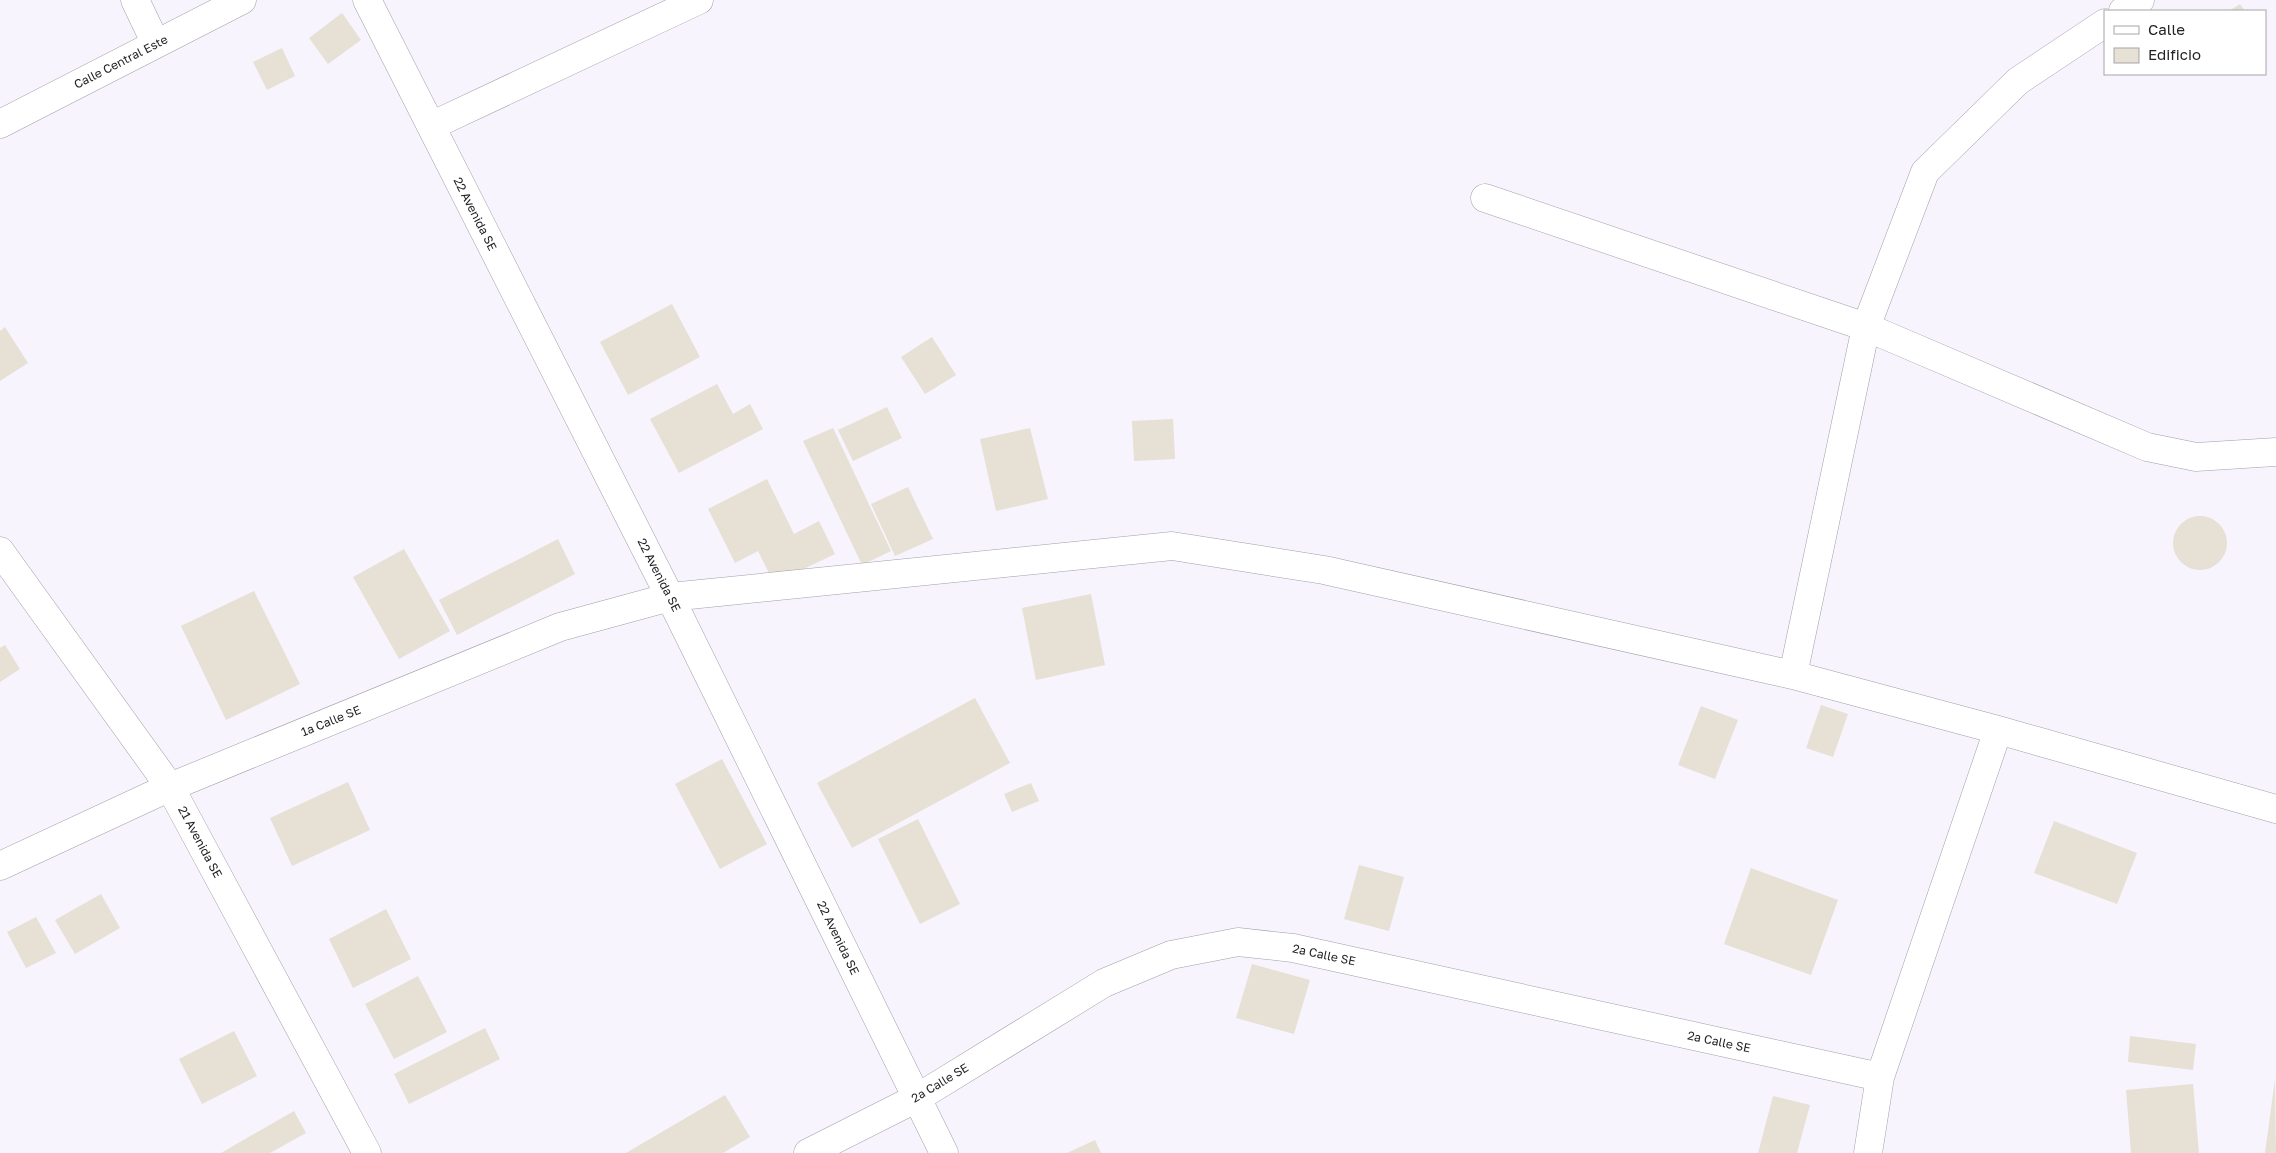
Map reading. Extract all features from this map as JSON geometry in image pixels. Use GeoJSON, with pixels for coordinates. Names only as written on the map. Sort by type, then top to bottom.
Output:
{"type":"FeatureCollection","features":[{"type":"Feature","properties":{"kind":"street"},"geometry":{"type":"LineString","coordinates":[[134,0],[156,44]]}},
{"type":"Feature","properties":{"kind":"street","name":"Calle Central Este"},"geometry":{"type":"LineString","coordinates":[[0,124],[242,0]]}},
{"type":"Feature","properties":{"kind":"street","name":"22 Avenida SE"},"geometry":{"type":"LineString","coordinates":[[367,0],[670,597],[944,1153]]}},
{"type":"Feature","properties":{"kind":"street"},"geometry":{"type":"LineString","coordinates":[[431,126],[699,0]]}},
{"type":"Feature","properties":{"kind":"street"},"geometry":{"type":"LineString","coordinates":[[2125,10],[2140,0]]}},
{"type":"Feature","properties":{"kind":"street"},"geometry":{"type":"LineString","coordinates":[[1793,675],[1866,327],[1925,172],[2018,81],[2104,24]]}},
{"type":"Feature","properties":{"kind":"street"},"geometry":{"type":"LineString","coordinates":[[1485,198],[1866,327],[2147,447],[2196,457],[2276,452]]}},
{"type":"Feature","properties":{"kind":"street","name":"1a Calle SE"},"geometry":{"type":"LineString","coordinates":[[0,866],[170,787],[560,627],[670,597],[1172,546],[1324,570],[1793,675],[1998,730],[2276,809]]}},
{"type":"Feature","properties":{"kind":"street","name":"21 Avenida SE"},"geometry":{"type":"LineString","coordinates":[[0,550],[170,787],[367,1153]]}},
{"type":"Feature","properties":{"kind":"street"},"geometry":{"type":"LineString","coordinates":[[1868,1153],[1880,1077],[1998,730]]}},
{"type":"Feature","properties":{"kind":"street","name":"2a Calle SE"},"geometry":{"type":"LineString","coordinates":[[808,1153],[917,1098],[1104,984],[1171,955],[1238,942],[1293,948],[1880,1077]]}},
{"type":"Feature","properties":{"kind":"building"},"geometry":{"type":"Polygon","coordinates":[[[2240,4],[2244,10],[2231,10],[2240,4]]]}},
{"type":"Feature","properties":{"kind":"building"},"geometry":{"type":"Polygon","coordinates":[[[342,13],[361,40],[328,64],[309,38],[342,13]]]}},
{"type":"Feature","properties":{"kind":"building"},"geometry":{"type":"Polygon","coordinates":[[[282,48],[295,76],[267,90],[253,62],[282,48]]]}},
{"type":"Feature","properties":{"kind":"building"},"geometry":{"type":"Polygon","coordinates":[[[672,304],[700,357],[628,395],[600,342],[672,304]]]}},
{"type":"Feature","properties":{"kind":"building"},"geometry":{"type":"Polygon","coordinates":[[[5,327],[28,363],[0,381],[0,331],[5,327]]]}},
{"type":"Feature","properties":{"kind":"building"},"geometry":{"type":"Polygon","coordinates":[[[932,337],[956,375],[925,394],[901,357],[932,337]]]}},
{"type":"Feature","properties":{"kind":"building"},"geometry":{"type":"Polygon","coordinates":[[[717,384],[733,414],[750,404],[763,429],[679,473],[650,419],[717,384]]]}},
{"type":"Feature","properties":{"kind":"building"},"geometry":{"type":"Polygon","coordinates":[[[887,407],[902,438],[853,461],[838,430],[887,407]]]}},
{"type":"Feature","properties":{"kind":"building"},"geometry":{"type":"Polygon","coordinates":[[[1173,419],[1175,459],[1134,461],[1132,421],[1173,419]]]}},
{"type":"Feature","properties":{"kind":"building"},"geometry":{"type":"Polygon","coordinates":[[[833,428],[891,551],[862,565],[803,441],[833,428]]]}},
{"type":"Feature","properties":{"kind":"building"},"geometry":{"type":"Polygon","coordinates":[[[1030,428],[1048,499],[996,511],[980,439],[1030,428]]]}},
{"type":"Feature","properties":{"kind":"building"},"geometry":{"type":"Polygon","coordinates":[[[767,479],[794,534],[819,521],[835,554],[774,583],[758,551],[735,563],[708,509],[767,479]]]}},
{"type":"Feature","properties":{"kind":"building"},"geometry":{"type":"Polygon","coordinates":[[[908,487],[933,539],[895,556],[871,504],[908,487]]]}},
{"type":"Feature","properties":{"kind":"building"},"geometry":{"type":"Polygon","coordinates":[[[2195,516],[2205,516],[2215,520],[2223,528],[2227,543],[2223,558],[2215,566],[2205,570],[2195,570],[2185,566],[2177,558],[2173,548],[2173,538],[2177,528],[2185,520],[2195,516]]]}},
{"type":"Feature","properties":{"kind":"building"},"geometry":{"type":"Polygon","coordinates":[[[558,539],[575,574],[457,635],[439,600],[558,539]]]}},
{"type":"Feature","properties":{"kind":"building"},"geometry":{"type":"Polygon","coordinates":[[[404,549],[450,631],[399,659],[353,577],[404,549]]]}},
{"type":"Feature","properties":{"kind":"building"},"geometry":{"type":"Polygon","coordinates":[[[254,591],[300,684],[226,720],[181,626],[254,591]]]}},
{"type":"Feature","properties":{"kind":"building"},"geometry":{"type":"Polygon","coordinates":[[[1091,594],[1105,665],[1036,680],[1022,608],[1091,594]]]}},
{"type":"Feature","properties":{"kind":"building"},"geometry":{"type":"Polygon","coordinates":[[[5,645],[20,669],[0,682],[0,648],[5,645]]]}},
{"type":"Feature","properties":{"kind":"building"},"geometry":{"type":"Polygon","coordinates":[[[975,698],[1010,763],[852,848],[817,783],[975,698]]]}},
{"type":"Feature","properties":{"kind":"building"},"geometry":{"type":"Polygon","coordinates":[[[1821,705],[1848,714],[1833,757],[1806,748],[1821,705]]]}},
{"type":"Feature","properties":{"kind":"building"},"geometry":{"type":"Polygon","coordinates":[[[1701,706],[1738,720],[1715,779],[1678,765],[1701,706]]]}},
{"type":"Feature","properties":{"kind":"building"},"geometry":{"type":"Polygon","coordinates":[[[722,759],[767,844],[720,869],[675,784],[722,759]]]}},
{"type":"Feature","properties":{"kind":"building"},"geometry":{"type":"Polygon","coordinates":[[[348,782],[370,830],[292,866],[270,818],[348,782]]]}},
{"type":"Feature","properties":{"kind":"building"},"geometry":{"type":"Polygon","coordinates":[[[1031,783],[1039,801],[1012,812],[1004,794],[1031,783]]]}},
{"type":"Feature","properties":{"kind":"building"},"geometry":{"type":"Polygon","coordinates":[[[918,819],[960,904],[920,924],[878,839],[918,819]]]}},
{"type":"Feature","properties":{"kind":"building"},"geometry":{"type":"Polygon","coordinates":[[[2054,821],[2137,853],[2117,904],[2034,873],[2054,821]]]}},
{"type":"Feature","properties":{"kind":"building"},"geometry":{"type":"Polygon","coordinates":[[[1359,865],[1404,877],[1389,931],[1344,919],[1359,865]]]}},
{"type":"Feature","properties":{"kind":"building"},"geometry":{"type":"Polygon","coordinates":[[[1751,868],[1838,900],[1811,975],[1724,944],[1751,868]]]}},
{"type":"Feature","properties":{"kind":"building"},"geometry":{"type":"Polygon","coordinates":[[[101,894],[120,928],[75,954],[55,920],[101,894]]]}},
{"type":"Feature","properties":{"kind":"building"},"geometry":{"type":"Polygon","coordinates":[[[386,909],[411,959],[353,988],[329,939],[386,909]]]}},
{"type":"Feature","properties":{"kind":"building"},"geometry":{"type":"Polygon","coordinates":[[[36,917],[56,953],[26,968],[7,932],[36,917]]]}},
{"type":"Feature","properties":{"kind":"building"},"geometry":{"type":"Polygon","coordinates":[[[1252,964],[1310,980],[1294,1034],[1236,1018],[1252,964]]]}},
{"type":"Feature","properties":{"kind":"building"},"geometry":{"type":"Polygon","coordinates":[[[418,976],[447,1032],[394,1059],[365,1004],[418,976]]]}},
{"type":"Feature","properties":{"kind":"building"},"geometry":{"type":"Polygon","coordinates":[[[485,1028],[500,1059],[409,1104],[394,1074],[485,1028]]]}},
{"type":"Feature","properties":{"kind":"building"},"geometry":{"type":"Polygon","coordinates":[[[234,1031],[257,1076],[202,1104],[179,1059],[234,1031]]]}},
{"type":"Feature","properties":{"kind":"building"},"geometry":{"type":"Polygon","coordinates":[[[2130,1036],[2196,1044],[2193,1070],[2128,1062],[2130,1036]]]}},
{"type":"Feature","properties":{"kind":"building"},"geometry":{"type":"Polygon","coordinates":[[[2275,1079],[2276,1153],[2265,1153],[2275,1079]]]}},
{"type":"Feature","properties":{"kind":"building"},"geometry":{"type":"Polygon","coordinates":[[[2193,1084],[2199,1153],[2131,1153],[2126,1090],[2193,1084]]]}},
{"type":"Feature","properties":{"kind":"building"},"geometry":{"type":"Polygon","coordinates":[[[725,1095],[750,1137],[723,1153],[626,1153],[725,1095]]]}},
{"type":"Feature","properties":{"kind":"building"},"geometry":{"type":"Polygon","coordinates":[[[1773,1096],[1810,1105],[1797,1153],[1758,1153],[1773,1096]]]}},
{"type":"Feature","properties":{"kind":"building"},"geometry":{"type":"Polygon","coordinates":[[[294,1111],[306,1133],[270,1153],[221,1153],[294,1111]]]}},
{"type":"Feature","properties":{"kind":"building"},"geometry":{"type":"Polygon","coordinates":[[[1095,1140],[1101,1153],[1067,1153],[1095,1140]]]}}]}
